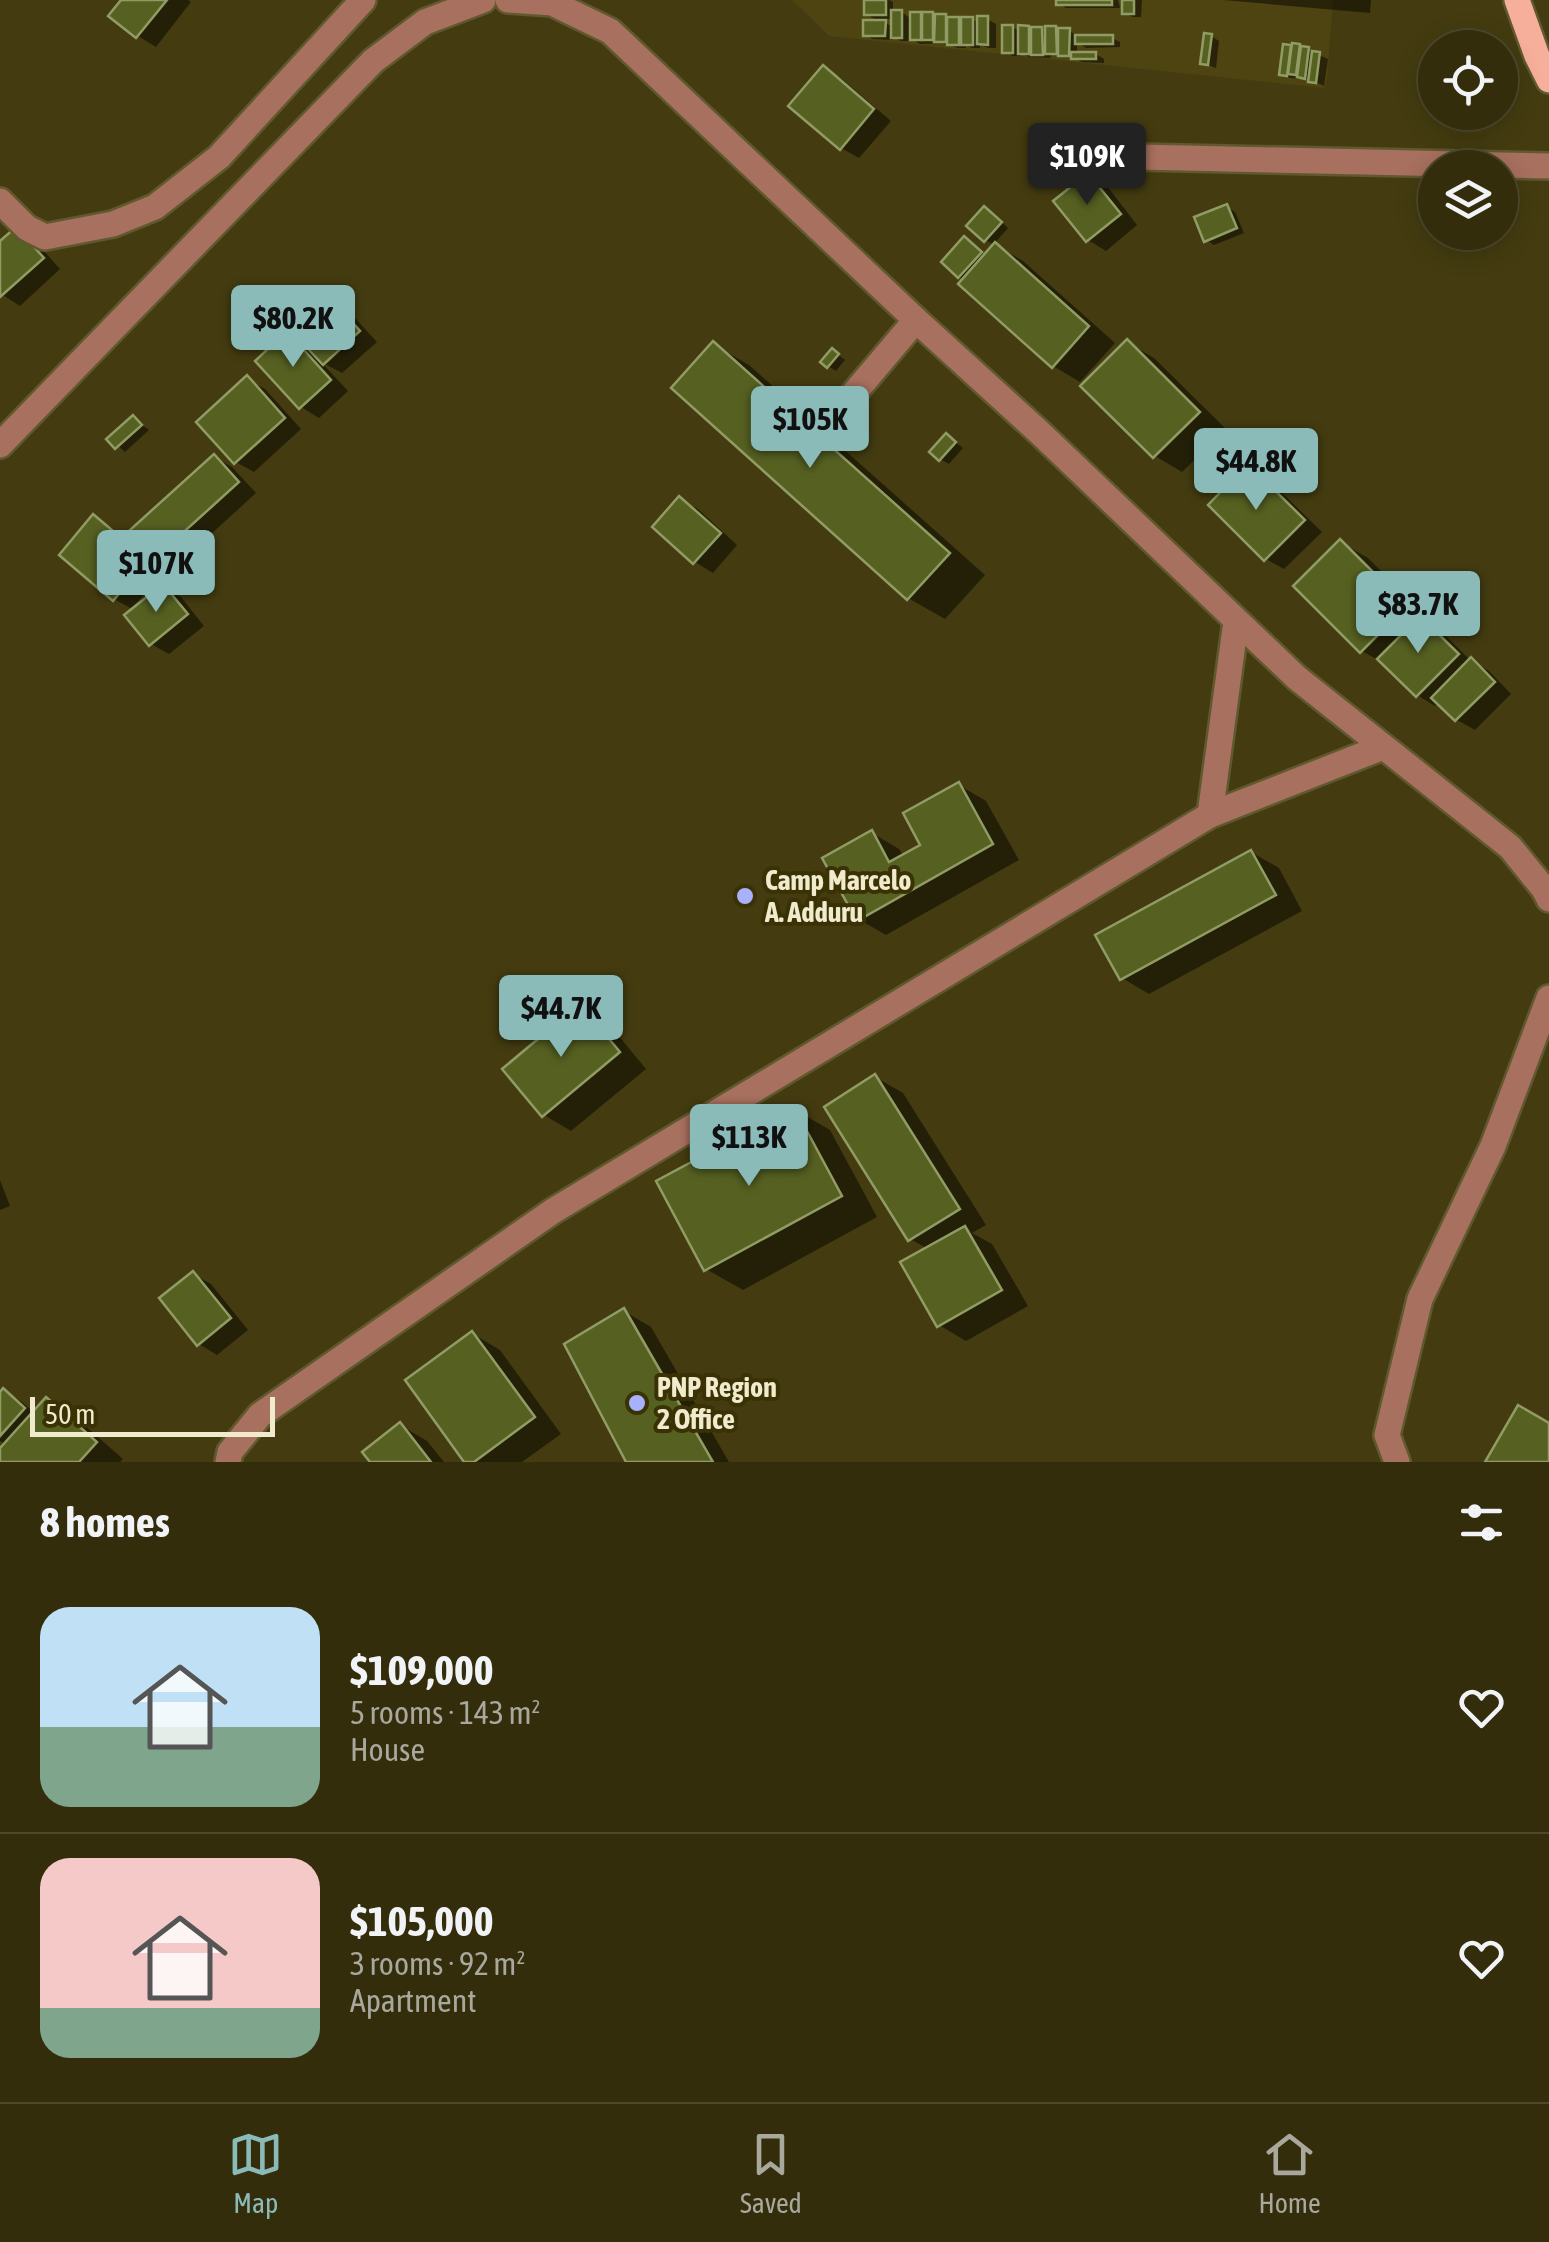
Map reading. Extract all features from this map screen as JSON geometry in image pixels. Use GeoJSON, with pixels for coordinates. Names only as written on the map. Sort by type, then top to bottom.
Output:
{"type":"FeatureCollection","features":[{"type":"Feature","properties":{"kind":"main road"},"geometry":{"type":"LineString","coordinates":[[1517,0],[1549,80]]}},
{"type":"Feature","properties":{"kind":"street"},"geometry":{"type":"LineString","coordinates":[[0,200],[26,228],[45,237],[112,224],[155,207],[218,157],[363,0]]}},
{"type":"Feature","properties":{"kind":"street"},"geometry":{"type":"LineString","coordinates":[[0,445],[373,61],[424,22],[483,0]]}},
{"type":"Feature","properties":{"kind":"street"},"geometry":{"type":"LineString","coordinates":[[508,0],[552,3],[610,31],[1297,678],[1510,847],[1549,899]]}},
{"type":"Feature","properties":{"kind":"street"},"geometry":{"type":"LineString","coordinates":[[1138,157],[1549,166]]}},
{"type":"Feature","properties":{"kind":"street"},"geometry":{"type":"LineString","coordinates":[[834,417],[916,320]]}},
{"type":"Feature","properties":{"kind":"street"},"geometry":{"type":"LineString","coordinates":[[1210,814],[1236,620]]}},
{"type":"Feature","properties":{"kind":"street"},"geometry":{"type":"LineString","coordinates":[[228,1462],[230,1452],[260,1414],[554,1211],[1210,814],[1383,747]]}},
{"type":"Feature","properties":{"kind":"street"},"geometry":{"type":"LineString","coordinates":[[1396,1462],[1387,1435],[1420,1299],[1492,1146],[1549,998]]}},
{"type":"Feature","properties":{"kind":"shaded area"},"geometry":{"type":"Polygon","coordinates":[[[792,0],[1333,0],[1324,88],[829,36],[792,0]]]}},
{"type":"Feature","properties":{"kind":"building"},"geometry":{"type":"Polygon","coordinates":[[[121,0],[167,0],[136,38],[108,16],[121,0]]]}},
{"type":"Feature","properties":{"kind":"building"},"geometry":{"type":"Polygon","coordinates":[[[864,0],[886,0],[886,15],[864,15],[864,0]]]}},
{"type":"Feature","properties":{"kind":"building"},"geometry":{"type":"Polygon","coordinates":[[[1056,0],[1112,0],[1112,5],[1056,5],[1056,0]]]}},
{"type":"Feature","properties":{"kind":"building"},"geometry":{"type":"Polygon","coordinates":[[[1122,0],[1134,0],[1134,14],[1122,14],[1122,0]]]}},
{"type":"Feature","properties":{"kind":"building"},"geometry":{"type":"Polygon","coordinates":[[[891,10],[902,10],[902,38],[891,38],[891,10]]]}},
{"type":"Feature","properties":{"kind":"building"},"geometry":{"type":"Polygon","coordinates":[[[910,12],[921,12],[921,40],[910,40],[910,12]]]}},
{"type":"Feature","properties":{"kind":"building"},"geometry":{"type":"Polygon","coordinates":[[[922,12],[933,12],[933,40],[922,40],[922,12]]]}},
{"type":"Feature","properties":{"kind":"building"},"geometry":{"type":"Polygon","coordinates":[[[935,14],[946,14],[946,42],[934,42],[935,14]]]}},
{"type":"Feature","properties":{"kind":"building"},"geometry":{"type":"Polygon","coordinates":[[[977,16],[988,16],[988,45],[977,44],[977,16]]]}},
{"type":"Feature","properties":{"kind":"building"},"geometry":{"type":"Polygon","coordinates":[[[947,17],[959,17],[959,45],[947,45],[947,17]]]}},
{"type":"Feature","properties":{"kind":"building"},"geometry":{"type":"Polygon","coordinates":[[[961,17],[973,17],[973,45],[961,45],[961,17]]]}},
{"type":"Feature","properties":{"kind":"building"},"geometry":{"type":"Polygon","coordinates":[[[863,20],[886,20],[885,36],[863,36],[863,20]]]}},
{"type":"Feature","properties":{"kind":"building"},"geometry":{"type":"Polygon","coordinates":[[[1002,25],[1013,25],[1013,53],[1002,53],[1002,25]]]}},
{"type":"Feature","properties":{"kind":"building"},"geometry":{"type":"Polygon","coordinates":[[[1018,25],[1029,26],[1029,54],[1018,54],[1018,25]]]}},
{"type":"Feature","properties":{"kind":"building"},"geometry":{"type":"Polygon","coordinates":[[[1045,26],[1056,26],[1057,54],[1045,54],[1045,26]]]}},
{"type":"Feature","properties":{"kind":"building"},"geometry":{"type":"Polygon","coordinates":[[[1031,27],[1042,27],[1043,55],[1031,55],[1031,27]]]}},
{"type":"Feature","properties":{"kind":"building"},"geometry":{"type":"Polygon","coordinates":[[[1058,28],[1070,28],[1069,56],[1058,56],[1058,28]]]}},
{"type":"Feature","properties":{"kind":"building"},"geometry":{"type":"Polygon","coordinates":[[[1204,33],[1212,34],[1208,65],[1200,64],[1204,33]]]}},
{"type":"Feature","properties":{"kind":"building"},"geometry":{"type":"Polygon","coordinates":[[[1075,35],[1113,35],[1113,44],[1075,44],[1075,35]]]}},
{"type":"Feature","properties":{"kind":"building"},"geometry":{"type":"Polygon","coordinates":[[[1292,43],[1300,44],[1296,75],[1288,74],[1292,43]]]}},
{"type":"Feature","properties":{"kind":"building"},"geometry":{"type":"Polygon","coordinates":[[[1283,44],[1291,45],[1287,76],[1279,75],[1283,44]]]}},
{"type":"Feature","properties":{"kind":"building"},"geometry":{"type":"Polygon","coordinates":[[[1301,46],[1309,47],[1305,79],[1297,77],[1301,46]]]}},
{"type":"Feature","properties":{"kind":"building"},"geometry":{"type":"Polygon","coordinates":[[[1312,51],[1320,52],[1316,83],[1308,82],[1312,51]]]}},
{"type":"Feature","properties":{"kind":"building"},"geometry":{"type":"Polygon","coordinates":[[[1071,52],[1096,52],[1096,59],[1071,59],[1071,52]]]}},
{"type":"Feature","properties":{"kind":"building"},"geometry":{"type":"Polygon","coordinates":[[[823,65],[874,109],[840,150],[788,106],[823,65]]]}},
{"type":"Feature","properties":{"kind":"building"},"geometry":{"type":"Polygon","coordinates":[[[1088,173],[1121,214],[1086,242],[1053,201],[1088,173]]]}},
{"type":"Feature","properties":{"kind":"building"},"geometry":{"type":"Polygon","coordinates":[[[1227,204],[1237,228],[1204,242],[1194,217],[1227,204]]]}},
{"type":"Feature","properties":{"kind":"building"},"geometry":{"type":"Polygon","coordinates":[[[984,206],[1002,222],[984,242],[966,226],[984,206]]]}},
{"type":"Feature","properties":{"kind":"building"},"geometry":{"type":"Polygon","coordinates":[[[16,227],[44,258],[0,297],[0,241],[16,227]]]}},
{"type":"Feature","properties":{"kind":"building"},"geometry":{"type":"Polygon","coordinates":[[[964,236],[982,252],[958,278],[941,262],[964,236]]]}},
{"type":"Feature","properties":{"kind":"building"},"geometry":{"type":"Polygon","coordinates":[[[995,242],[1089,326],[1052,368],[958,284],[995,242]]]}},
{"type":"Feature","properties":{"kind":"building"},"geometry":{"type":"Polygon","coordinates":[[[335,303],[360,331],[323,365],[298,338],[335,303]]]}},
{"type":"Feature","properties":{"kind":"building"},"geometry":{"type":"Polygon","coordinates":[[[287,331],[331,380],[299,409],[255,361],[287,331]]]}},
{"type":"Feature","properties":{"kind":"building"},"geometry":{"type":"Polygon","coordinates":[[[1127,339],[1200,412],[1153,458],[1080,386],[1127,339]]]}},
{"type":"Feature","properties":{"kind":"building"},"geometry":{"type":"Polygon","coordinates":[[[713,341],[950,553],[907,600],[671,388],[713,341]]]}},
{"type":"Feature","properties":{"kind":"building"},"geometry":{"type":"Polygon","coordinates":[[[832,348],[839,354],[827,368],[820,362],[832,348]]]}},
{"type":"Feature","properties":{"kind":"building"},"geometry":{"type":"Polygon","coordinates":[[[247,375],[285,418],[234,464],[196,422],[247,375]]]}},
{"type":"Feature","properties":{"kind":"building"},"geometry":{"type":"Polygon","coordinates":[[[133,415],[142,425],[115,449],[106,439],[133,415]]]}},
{"type":"Feature","properties":{"kind":"building"},"geometry":{"type":"Polygon","coordinates":[[[946,433],[956,442],[939,461],[929,452],[946,433]]]}},
{"type":"Feature","properties":{"kind":"building"},"geometry":{"type":"Polygon","coordinates":[[[214,454],[239,482],[155,558],[130,530],[214,454]]]}},
{"type":"Feature","properties":{"kind":"building"},"geometry":{"type":"Polygon","coordinates":[[[1248,464],[1305,520],[1264,561],[1208,505],[1248,464]]]}},
{"type":"Feature","properties":{"kind":"building"},"geometry":{"type":"Polygon","coordinates":[[[679,496],[721,533],[693,564],[652,527],[679,496]]]}},
{"type":"Feature","properties":{"kind":"building"},"geometry":{"type":"Polygon","coordinates":[[[93,514],[147,560],[113,601],[59,555],[93,514]]]}},
{"type":"Feature","properties":{"kind":"building"},"geometry":{"type":"Polygon","coordinates":[[[1340,539],[1407,606],[1360,653],[1293,586],[1340,539]]]}},
{"type":"Feature","properties":{"kind":"building"},"geometry":{"type":"Polygon","coordinates":[[[163,584],[188,614],[149,646],[124,615],[163,584]]]}},
{"type":"Feature","properties":{"kind":"building"},"geometry":{"type":"Polygon","coordinates":[[[1420,616],[1459,654],[1416,697],[1377,659],[1420,616]]]}},
{"type":"Feature","properties":{"kind":"building"},"geometry":{"type":"Polygon","coordinates":[[[1471,657],[1495,682],[1455,721],[1431,698],[1471,657]]]}},
{"type":"Feature","properties":{"kind":"building"},"geometry":{"type":"Polygon","coordinates":[[[959,782],[993,844],[857,921],[822,858],[872,830],[889,862],[920,845],[903,813],[959,782]]]}},
{"type":"Feature","properties":{"kind":"building"},"geometry":{"type":"Polygon","coordinates":[[[1251,850],[1276,895],[1120,980],[1095,935],[1251,850]]]}},
{"type":"Feature","properties":{"kind":"building"},"geometry":{"type":"Polygon","coordinates":[[[580,1004],[620,1052],[542,1117],[502,1069],[580,1004]]]}},
{"type":"Feature","properties":{"kind":"building"},"geometry":{"type":"Polygon","coordinates":[[[875,1074],[960,1209],[908,1241],[824,1107],[875,1074]]]}},
{"type":"Feature","properties":{"kind":"building"},"geometry":{"type":"Polygon","coordinates":[[[794,1107],[842,1196],[704,1271],[656,1181],[794,1107]]]}},
{"type":"Feature","properties":{"kind":"building"},"geometry":{"type":"Polygon","coordinates":[[[965,1226],[1002,1290],[937,1327],[900,1262],[965,1226]]]}},
{"type":"Feature","properties":{"kind":"building"},"geometry":{"type":"Polygon","coordinates":[[[193,1271],[231,1318],[197,1346],[159,1298],[193,1271]]]}},
{"type":"Feature","properties":{"kind":"building","name":"PNP Region 2 Office"},"geometry":{"type":"Polygon","coordinates":[[[624,1308],[713,1462],[626,1462],[564,1344],[624,1308]]]}},
{"type":"Feature","properties":{"kind":"building"},"geometry":{"type":"Polygon","coordinates":[[[472,1331],[535,1417],[474,1462],[464,1462],[405,1380],[472,1331]]]}},
{"type":"Feature","properties":{"kind":"building"},"geometry":{"type":"Polygon","coordinates":[[[3,1388],[25,1408],[0,1436],[0,1392],[3,1388]]]}},
{"type":"Feature","properties":{"kind":"building"},"geometry":{"type":"Polygon","coordinates":[[[46,1397],[97,1442],[79,1462],[0,1462],[0,1448],[46,1397]]]}},
{"type":"Feature","properties":{"kind":"building"},"geometry":{"type":"Polygon","coordinates":[[[1518,1405],[1549,1423],[1549,1462],[1485,1462],[1518,1405]]]}},
{"type":"Feature","properties":{"kind":"building"},"geometry":{"type":"Polygon","coordinates":[[[400,1422],[431,1462],[370,1462],[362,1452],[400,1422]]]}},
{"type":"Feature","properties":{"kind":"place","name":"Camp Marcelo A. Adduru"},"geometry":{"type":"Point","coordinates":[745,896]}},
{"type":"Feature","properties":{"kind":"place","name":"PNP Region 2 Office"},"geometry":{"type":"Point","coordinates":[637,1403]}}]}
